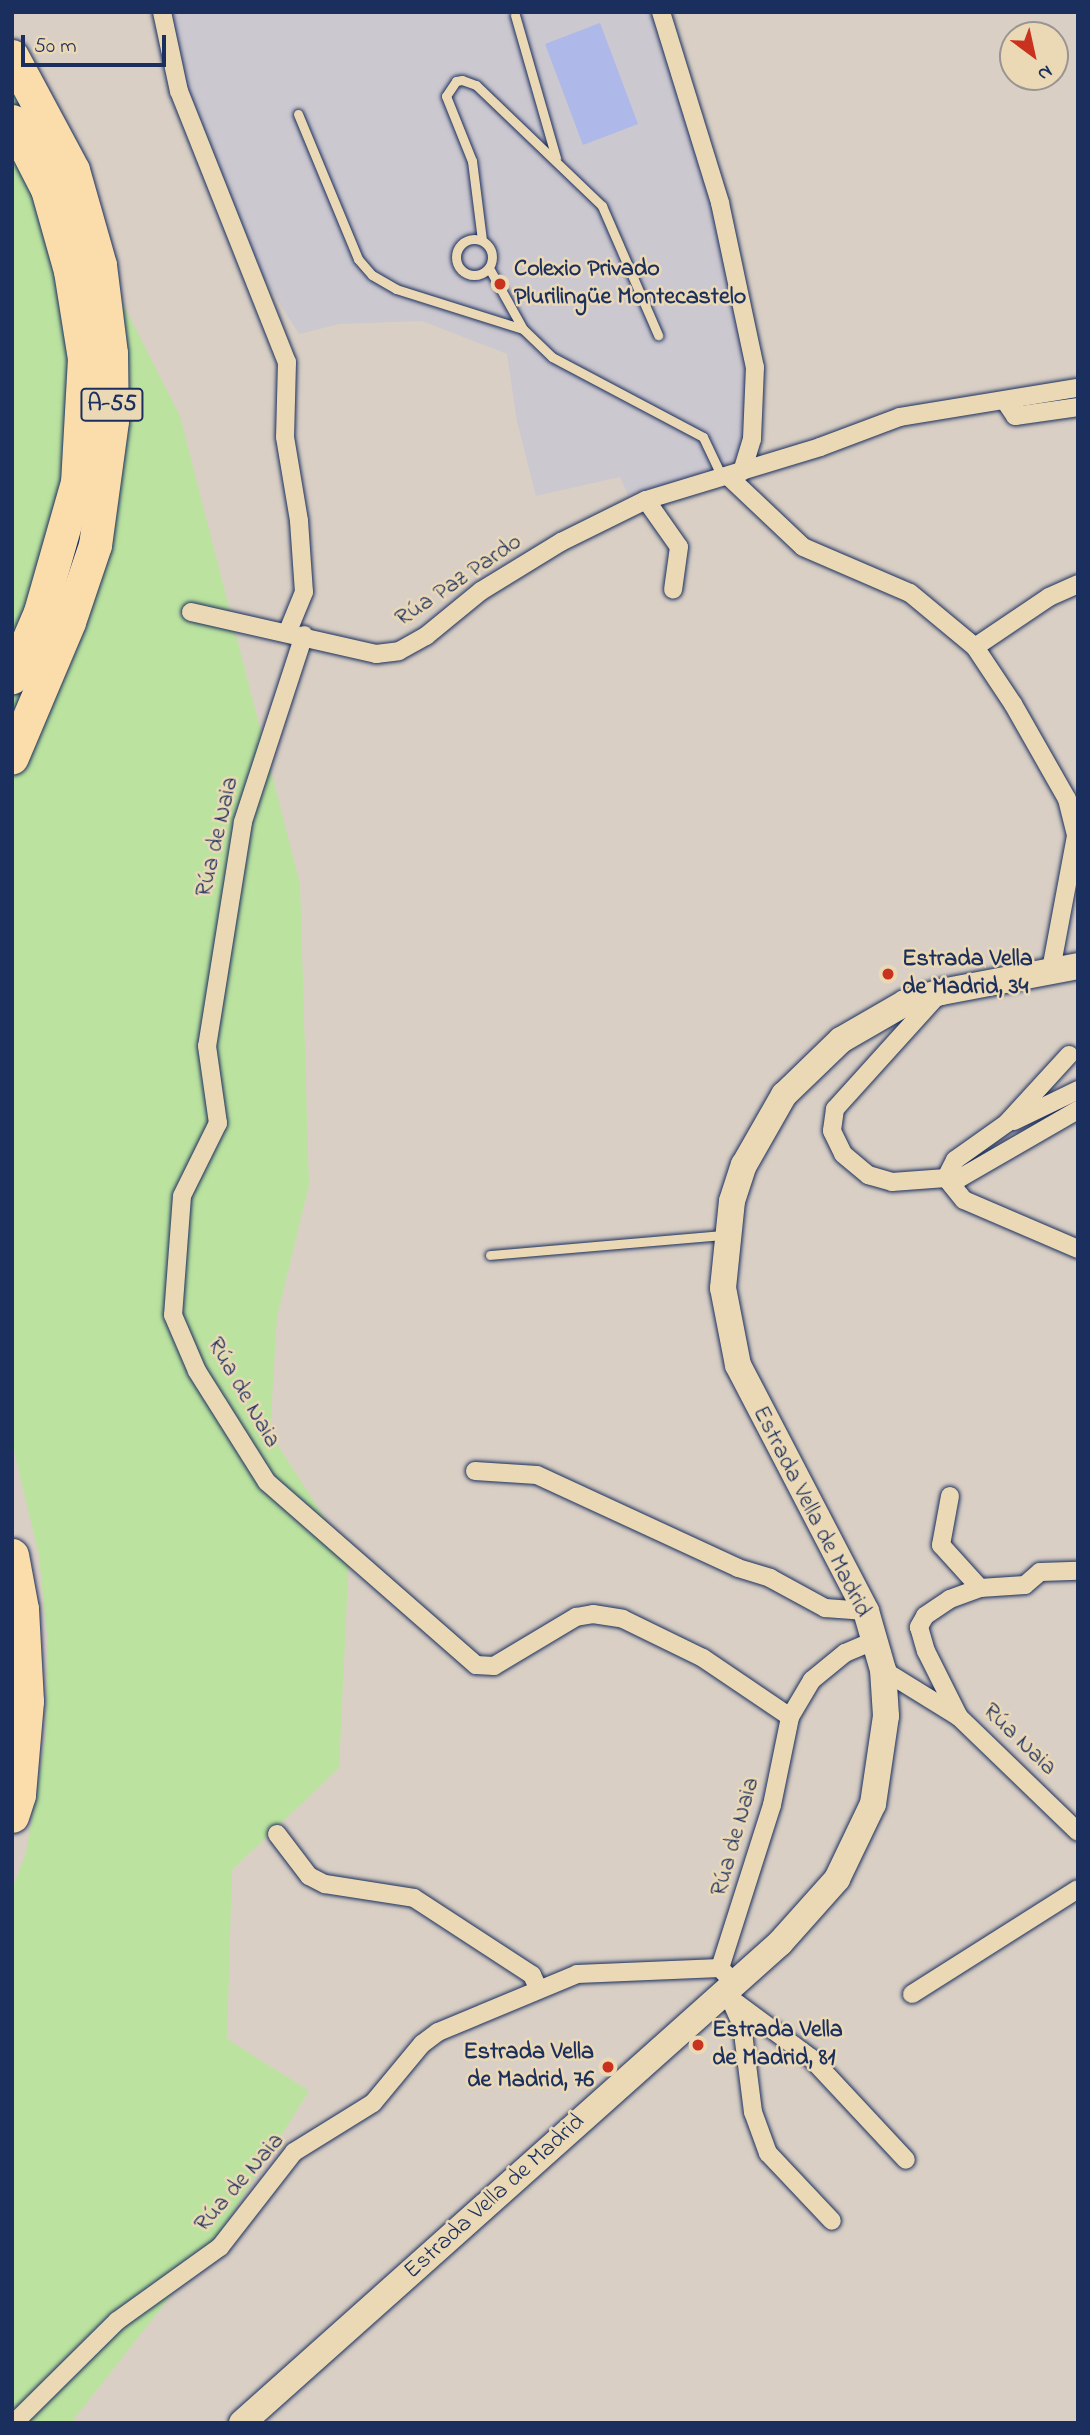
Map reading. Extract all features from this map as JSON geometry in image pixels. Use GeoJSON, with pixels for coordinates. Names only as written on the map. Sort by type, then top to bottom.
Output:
{"type":"FeatureCollection","features":[{"type":"Feature","properties":{"kind":"highway","name":"A-55"},"geometry":{"type":"LineString","coordinates":[[12,56],[74,170],[100,265],[111,353],[112,421],[95,545],[69,621],[12,757]]}},
{"type":"Feature","properties":{"kind":"highway","name":"A-55"},"geometry":{"type":"LineString","coordinates":[[12,121],[47,189],[70,271],[83,358],[77,482],[40,611],[12,677]]}},
{"type":"Feature","properties":{"kind":"highway"},"geometry":{"type":"LineString","coordinates":[[12,1555],[22,1609],[27,1701],[19,1795],[12,1816]]}},
{"type":"Feature","properties":{"kind":"main road","name":"Estrada Vella de Madrid"},"geometry":{"type":"LineString","coordinates":[[242,2423],[810,1913],[858,1842],[881,1764],[886,1716],[883,1670],[866,1611],[738,1365],[723,1289],[726,1235],[744,1165],[783,1096],[841,1040],[905,1003],[941,992],[1078,966]]}},
{"type":"Feature","properties":{"kind":"street","name":"Rúa de Naia"},"geometry":{"type":"LineString","coordinates":[[162,12],[179,91],[287,362],[285,437],[299,521],[304,593],[296,633],[243,822],[207,1046],[218,1123],[182,1196],[173,1315],[197,1371],[267,1482],[476,1665],[494,1666],[576,1617],[593,1614],[623,1619],[703,1658],[790,1717]]}},
{"type":"Feature","properties":{"kind":"street"},"geometry":{"type":"LineString","coordinates":[[660,12],[720,203],[755,367],[752,439],[731,475],[803,547],[910,593],[975,647],[1013,704],[1067,799],[1077,836],[1051,970]]}},
{"type":"Feature","properties":{"kind":"street","name":"Rúa Paz Pardo"},"geometry":{"type":"LineString","coordinates":[[191,612],[296,633],[376,654],[399,651],[426,636],[481,591],[561,542],[646,500],[731,475],[900,417],[1078,388]]}},
{"type":"Feature","properties":{"kind":"street"},"geometry":{"type":"LineString","coordinates":[[1005,401],[1015,416],[1078,407]]}},
{"type":"Feature","properties":{"kind":"street"},"geometry":{"type":"LineString","coordinates":[[646,500],[679,547],[673,590]]}},
{"type":"Feature","properties":{"kind":"street"},"geometry":{"type":"LineString","coordinates":[[975,647],[1049,597],[1078,584]]}},
{"type":"Feature","properties":{"kind":"street"},"geometry":{"type":"LineString","coordinates":[[941,992],[835,1109],[832,1131],[843,1154],[868,1175],[891,1182],[961,1178],[1078,1110]]}},
{"type":"Feature","properties":{"kind":"street"},"geometry":{"type":"LineString","coordinates":[[1007,1123],[1069,1055]]}},
{"type":"Feature","properties":{"kind":"street"},"geometry":{"type":"LineString","coordinates":[[946,1178],[955,1160],[1007,1123],[1078,1090]]}},
{"type":"Feature","properties":{"kind":"street"},"geometry":{"type":"LineString","coordinates":[[946,1178],[964,1199],[1078,1250]]}},
{"type":"Feature","properties":{"kind":"street"},"geometry":{"type":"LineString","coordinates":[[474,1471],[537,1475],[770,1578],[825,1608],[866,1611]]}},
{"type":"Feature","properties":{"kind":"street"},"geometry":{"type":"LineString","coordinates":[[950,1496],[941,1545],[980,1588]]}},
{"type":"Feature","properties":{"kind":"street","name":"Rúa Naia"},"geometry":{"type":"LineString","coordinates":[[1078,1571],[1040,1572],[1025,1585],[980,1588],[950,1599],[925,1616],[919,1628],[959,1717],[1078,1832]]}},
{"type":"Feature","properties":{"kind":"street","name":"Rúa de Naia"},"geometry":{"type":"LineString","coordinates":[[14,2423],[117,2321],[220,2247],[294,2152],[373,2103],[422,2044],[438,2032],[577,1974],[727,1987],[772,1804],[790,1717],[811,1680],[845,1653],[875,1640]]}},
{"type":"Feature","properties":{"kind":"street"},"geometry":{"type":"LineString","coordinates":[[883,1670],[959,1717]]}},
{"type":"Feature","properties":{"kind":"street"},"geometry":{"type":"LineString","coordinates":[[277,1834],[309,1876],[325,1884],[414,1898],[532,1975],[538,1988]]}},
{"type":"Feature","properties":{"kind":"street"},"geometry":{"type":"LineString","coordinates":[[912,1994],[1078,1889]]}},
{"type":"Feature","properties":{"kind":"street"},"geometry":{"type":"LineString","coordinates":[[727,1987],[811,2058],[906,2160]]}},
{"type":"Feature","properties":{"kind":"street"},"geometry":{"type":"LineString","coordinates":[[727,1987],[742,2025],[753,2112],[768,2153],[832,2221]]}},
{"type":"Feature","properties":{"kind":"lane"},"geometry":{"type":"LineString","coordinates":[[515,15],[556,160]]}},
{"type":"Feature","properties":{"kind":"lane"},"geometry":{"type":"LineString","coordinates":[[482,240],[462,243],[455,262],[470,276],[489,268],[493,258],[482,240],[477,184],[450,113],[449,88],[463,80],[476,85],[602,206],[658,335]]}},
{"type":"Feature","properties":{"kind":"lane"},"geometry":{"type":"LineString","coordinates":[[298,114],[358,259],[372,275],[396,289],[523,329]]}},
{"type":"Feature","properties":{"kind":"lane"},"geometry":{"type":"LineString","coordinates":[[489,268],[523,329],[552,357],[703,437],[731,475]]}},
{"type":"Feature","properties":{"kind":"lane"},"geometry":{"type":"LineString","coordinates":[[490,1255],[726,1235]]}},
{"type":"Feature","properties":{"kind":"shaded area","name":"Colexio Privado Plurilingüe Montecastelo"},"geometry":{"type":"Polygon","coordinates":[[[167,12],[653,12],[721,224],[750,369],[741,456],[712,471],[628,495],[620,477],[536,496],[517,422],[507,354],[422,321],[339,324],[299,334],[244,247],[189,105],[167,12]]]}},
{"type":"Feature","properties":{"kind":"green space"},"geometry":{"type":"Polygon","coordinates":[[[12,86],[180,416],[300,884],[309,1185],[277,1317],[270,1433],[349,1556],[339,1768],[232,1870],[227,2039],[309,2091],[220,2233],[71,2423],[12,2423],[12,1889],[26,1853],[46,1733],[47,1635],[39,1556],[12,1442],[12,86]]]}},
{"type":"Feature","properties":{"kind":"building"},"geometry":{"type":"Polygon","coordinates":[[[600,23],[638,124],[583,145],[545,44],[600,23]]]}},
{"type":"Feature","properties":{"kind":"place","name":"Colexio Privado Plurilingüe Montecastelo"},"geometry":{"type":"Point","coordinates":[500,284]}},
{"type":"Feature","properties":{"kind":"place","name":"Estrada Vella de Madrid, 34"},"geometry":{"type":"Point","coordinates":[888,974]}},
{"type":"Feature","properties":{"kind":"place","name":"Estrada Vella de Madrid, 81"},"geometry":{"type":"Point","coordinates":[698,2045]}},
{"type":"Feature","properties":{"kind":"place","name":"Estrada Vella de Madrid, 76"},"geometry":{"type":"Point","coordinates":[608,2067]}}]}
